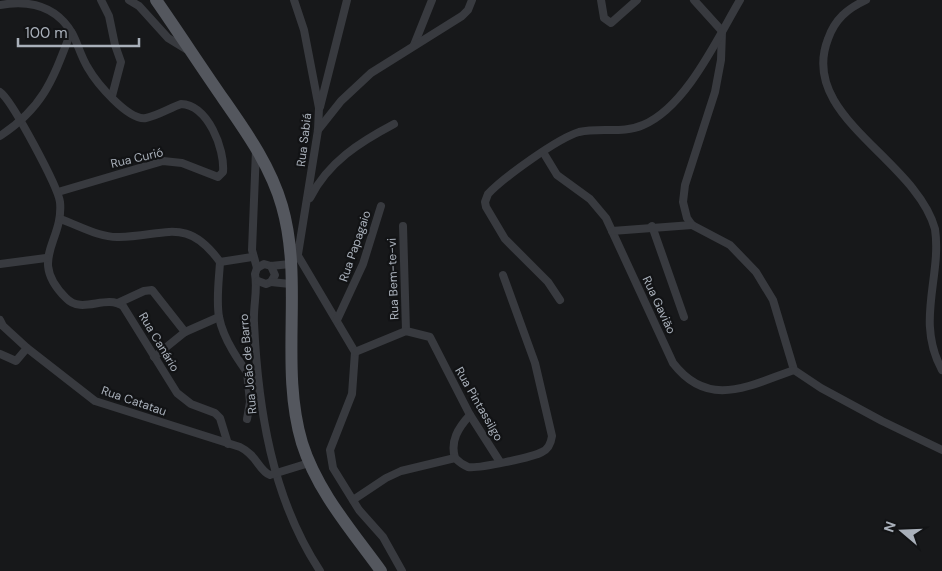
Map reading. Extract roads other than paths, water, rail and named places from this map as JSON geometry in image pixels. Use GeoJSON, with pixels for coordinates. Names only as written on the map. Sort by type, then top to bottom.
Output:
{"type":"FeatureCollection","features":[{"type":"Feature","properties":{"kind":"main road"},"geometry":{"type":"LineString","coordinates":[[156,0],[256,146],[277,190],[294,259],[290,284],[293,385],[297,419],[309,463],[343,520],[381,571]]}},
{"type":"Feature","properties":{"kind":"street"},"geometry":{"type":"LineString","coordinates":[[101,0],[109,16],[115,45],[122,62],[112,96]]}},
{"type":"Feature","properties":{"kind":"street"},"geometry":{"type":"LineString","coordinates":[[129,0],[139,6],[168,38],[191,51]]}},
{"type":"Feature","properties":{"kind":"street","name":"Rua Sabiá"},"geometry":{"type":"LineString","coordinates":[[294,0],[304,30],[319,108],[318,130],[306,206],[294,259]]}},
{"type":"Feature","properties":{"kind":"street"},"geometry":{"type":"LineString","coordinates":[[319,108],[347,0]]}},
{"type":"Feature","properties":{"kind":"street"},"geometry":{"type":"LineString","coordinates":[[414,45],[432,0]]}},
{"type":"Feature","properties":{"kind":"street"},"geometry":{"type":"LineString","coordinates":[[318,130],[341,101],[371,73],[462,16],[468,10],[472,0]]}},
{"type":"Feature","properties":{"kind":"street"},"geometry":{"type":"LineString","coordinates":[[601,0],[605,20],[611,23],[637,0]]}},
{"type":"Feature","properties":{"kind":"street"},"geometry":{"type":"LineString","coordinates":[[692,225],[684,212],[685,185],[715,92],[722,51],[722,31],[694,0]]}},
{"type":"Feature","properties":{"kind":"street"},"geometry":{"type":"LineString","coordinates":[[560,300],[548,282],[505,239],[485,202],[490,192],[543,152],[580,132],[633,129],[644,125],[659,115],[689,85],[740,0]]}},
{"type":"Feature","properties":{"kind":"street"},"geometry":{"type":"LineString","coordinates":[[866,0],[851,7],[832,28],[824,48],[824,81],[843,114],[908,181],[929,212],[936,230],[938,248],[931,336],[934,356],[942,370]]}},
{"type":"Feature","properties":{"kind":"street"},"geometry":{"type":"LineString","coordinates":[[0,5],[16,1],[31,3],[53,12],[71,32],[86,66],[112,96]]}},
{"type":"Feature","properties":{"kind":"street"},"geometry":{"type":"LineString","coordinates":[[0,136],[21,122],[47,88],[71,32]]}},
{"type":"Feature","properties":{"kind":"street"},"geometry":{"type":"LineString","coordinates":[[0,92],[9,100],[58,192],[60,219],[46,258],[50,274],[61,292],[72,304],[84,306],[105,302],[118,303],[144,291],[152,290],[185,332]]}},
{"type":"Feature","properties":{"kind":"street","name":"Rua Curió"},"geometry":{"type":"LineString","coordinates":[[58,192],[163,161],[182,163],[220,177],[223,167],[219,145],[197,109],[181,104],[146,118],[138,118],[123,110],[112,96]]}},
{"type":"Feature","properties":{"kind":"street"},"geometry":{"type":"LineString","coordinates":[[306,206],[324,176],[347,152],[363,140],[394,124]]}},
{"type":"Feature","properties":{"kind":"street"},"geometry":{"type":"LineString","coordinates":[[220,262],[252,257],[256,146]]}},
{"type":"Feature","properties":{"kind":"street","name":"Rua Gavião"},"geometry":{"type":"LineString","coordinates":[[543,152],[557,175],[590,199],[600,210],[612,231],[673,363],[688,378],[710,390],[721,392],[737,390],[794,370]]}},
{"type":"Feature","properties":{"kind":"street","name":"Rua Papagaio"},"geometry":{"type":"LineString","coordinates":[[336,320],[363,264],[381,206]]}},
{"type":"Feature","properties":{"kind":"street"},"geometry":{"type":"LineString","coordinates":[[60,219],[119,237],[153,232],[193,235],[208,246],[220,262],[219,317],[228,339],[260,391]]}},
{"type":"Feature","properties":{"kind":"street"},"geometry":{"type":"LineString","coordinates":[[612,231],[652,226],[692,225],[730,245],[756,272],[774,300],[794,370],[821,388],[882,421],[942,450]]}},
{"type":"Feature","properties":{"kind":"street","name":"Rua Bem-te-vi"},"geometry":{"type":"LineString","coordinates":[[403,226],[406,331]]}},
{"type":"Feature","properties":{"kind":"street"},"geometry":{"type":"LineString","coordinates":[[652,226],[684,317]]}},
{"type":"Feature","properties":{"kind":"street","name":"Rua João de Barro"},"geometry":{"type":"LineString","coordinates":[[252,257],[258,268],[255,274],[258,281],[254,322],[260,391],[275,475],[296,531],[320,571]]}},
{"type":"Feature","properties":{"kind":"street"},"geometry":{"type":"LineString","coordinates":[[0,264],[46,258]]}},
{"type":"Feature","properties":{"kind":"street"},"geometry":{"type":"LineString","coordinates":[[258,268],[264,264],[271,266],[294,259],[336,320],[355,352],[352,394],[330,450],[333,468],[353,500],[383,537],[402,571]]}},
{"type":"Feature","properties":{"kind":"street"},"geometry":{"type":"LineString","coordinates":[[271,266],[275,275],[271,282]]}},
{"type":"Feature","properties":{"kind":"street"},"geometry":{"type":"LineString","coordinates":[[470,415],[455,435],[453,450],[455,458],[466,466],[472,467],[500,462],[543,452],[551,443],[552,436],[535,363],[504,275]]}},
{"type":"Feature","properties":{"kind":"street"},"geometry":{"type":"LineString","coordinates":[[258,281],[266,284],[271,282],[290,284]]}},
{"type":"Feature","properties":{"kind":"street","name":"Rua Canário"},"geometry":{"type":"LineString","coordinates":[[118,303],[127,311],[154,357],[183,399],[215,413],[220,418],[228,444]]}},
{"type":"Feature","properties":{"kind":"street"},"geometry":{"type":"LineString","coordinates":[[154,357],[185,332],[219,317]]}},
{"type":"Feature","properties":{"kind":"street","name":"Rua Catatau"},"geometry":{"type":"LineString","coordinates":[[0,320],[3,326],[27,348],[95,401],[248,451],[266,474],[275,475]]}},
{"type":"Feature","properties":{"kind":"street"},"geometry":{"type":"LineString","coordinates":[[355,352],[406,331]]}},
{"type":"Feature","properties":{"kind":"street","name":"Rua Pintassilgo"},"geometry":{"type":"LineString","coordinates":[[406,331],[424,334],[434,342],[448,375],[470,415],[500,462]]}},
{"type":"Feature","properties":{"kind":"street"},"geometry":{"type":"LineString","coordinates":[[0,354],[16,361],[27,348]]}},
{"type":"Feature","properties":{"kind":"street"},"geometry":{"type":"LineString","coordinates":[[246,371],[250,402],[247,419]]}},
{"type":"Feature","properties":{"kind":"street"},"geometry":{"type":"LineString","coordinates":[[353,500],[386,478],[401,471],[455,458]]}},
{"type":"Feature","properties":{"kind":"street"},"geometry":{"type":"LineString","coordinates":[[275,475],[309,463]]}}]}
